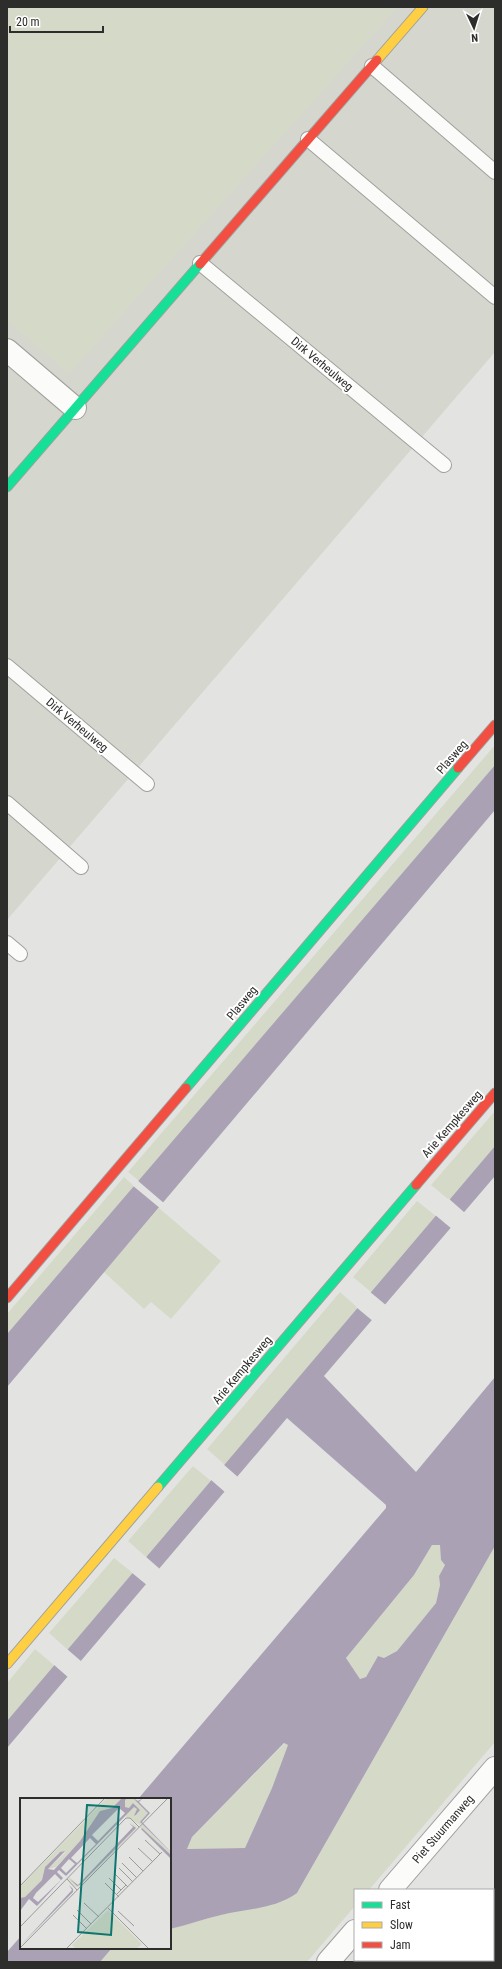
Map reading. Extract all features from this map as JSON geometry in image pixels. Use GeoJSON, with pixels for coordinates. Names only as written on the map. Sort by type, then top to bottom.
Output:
{"type":"FeatureCollection","features":[{"type":"Feature","properties":{"kind":"street"},"geometry":{"type":"LineString","coordinates":[[7,487],[423,7]]}},
{"type":"Feature","properties":{"kind":"street"},"geometry":{"type":"LineString","coordinates":[[7,350],[75,408]]}},
{"type":"Feature","properties":{"kind":"street","name":"Plasweg"},"geometry":{"type":"LineString","coordinates":[[7,1298],[495,725]]}},
{"type":"Feature","properties":{"kind":"street","name":"Arie Kempkesweg"},"geometry":{"type":"LineString","coordinates":[[7,1664],[495,1093]]}},
{"type":"Feature","properties":{"kind":"street","name":"Piet Stuurmanweg"},"geometry":{"type":"LineString","coordinates":[[391,1889],[495,1768]]}},
{"type":"Feature","properties":{"kind":"street"},"geometry":{"type":"LineString","coordinates":[[328,1962],[354,1932]]}},
{"type":"Feature","properties":{"kind":"lane"},"geometry":{"type":"LineString","coordinates":[[372,66],[495,172]]}},
{"type":"Feature","properties":{"kind":"lane"},"geometry":{"type":"LineString","coordinates":[[308,140],[495,297]]}},
{"type":"Feature","properties":{"kind":"lane","name":"Dirk Verheulweg"},"geometry":{"type":"LineString","coordinates":[[200,263],[444,464]]}},
{"type":"Feature","properties":{"kind":"lane","name":"Dirk Verheulweg"},"geometry":{"type":"LineString","coordinates":[[7,666],[147,784]]}},
{"type":"Feature","properties":{"kind":"lane"},"geometry":{"type":"LineString","coordinates":[[7,803],[81,868]]}},
{"type":"Feature","properties":{"kind":"lane"},"geometry":{"type":"LineString","coordinates":[[7,943],[20,954]]}},
{"type":"Feature","properties":{"kind":"shaded area"},"geometry":{"type":"Polygon","coordinates":[[[7,7],[495,7],[495,352],[7,920],[7,7]]]}},
{"type":"Feature","properties":{"kind":"shaded area"},"geometry":{"type":"Polygon","coordinates":[[[495,765],[495,810],[7,1387],[7,1334],[495,765]]]}},
{"type":"Feature","properties":{"kind":"shaded area"},"geometry":{"type":"Polygon","coordinates":[[[495,1146],[495,1176],[324,1376],[416,1472],[495,1377],[495,1546],[297,1893],[279,1902],[260,1908],[221,1915],[171,1929],[171,1798],[139,1798],[386,1508],[386,1505],[287,1418],[7,1748],[7,1721],[495,1146]],[[432,1545],[414,1575],[346,1658],[360,1679],[366,1677],[378,1656],[384,1658],[397,1651],[436,1603],[440,1585],[439,1576],[445,1565],[441,1560],[440,1545],[432,1545]],[[284,1743],[192,1837],[187,1849],[245,1848],[272,1788],[288,1745],[284,1743]]]}},
{"type":"Feature","properties":{"kind":"shaded area"},"geometry":{"type":"Polygon","coordinates":[[[20,1937],[20,1949],[111,1949],[100,1962],[7,1962],[7,1952],[20,1937]]]}},
{"type":"Feature","properties":{"kind":"green space"},"geometry":{"type":"Polygon","coordinates":[[[7,7],[397,7],[69,373],[7,320],[7,7]]]}},
{"type":"Feature","properties":{"kind":"green space"},"geometry":{"type":"Polygon","coordinates":[[[495,745],[495,765],[139,1181],[128,1172],[495,745]]]}},
{"type":"Feature","properties":{"kind":"green space"},"geometry":{"type":"Polygon","coordinates":[[[495,1111],[495,1146],[449,1200],[431,1185],[495,1111]]]}},
{"type":"Feature","properties":{"kind":"green space"},"geometry":{"type":"Polygon","coordinates":[[[124,1177],[134,1186],[7,1334],[7,1314],[124,1177]]]}},
{"type":"Feature","properties":{"kind":"green space"},"geometry":{"type":"Polygon","coordinates":[[[417,1201],[436,1216],[371,1292],[353,1277],[417,1201]]]}},
{"type":"Feature","properties":{"kind":"green space"},"geometry":{"type":"Polygon","coordinates":[[[159,1208],[221,1261],[171,1319],[151,1302],[144,1309],[104,1272],[159,1208]]]}},
{"type":"Feature","properties":{"kind":"green space"},"geometry":{"type":"Polygon","coordinates":[[[340,1292],[358,1308],[225,1465],[207,1449],[340,1292]]]}},
{"type":"Feature","properties":{"kind":"green space"},"geometry":{"type":"Polygon","coordinates":[[[193,1466],[211,1481],[146,1557],[128,1541],[193,1466]]]}},
{"type":"Feature","properties":{"kind":"green space"},"geometry":{"type":"Polygon","coordinates":[[[432,1545],[441,1545],[441,1560],[445,1565],[439,1576],[440,1585],[436,1603],[397,1651],[384,1658],[378,1656],[366,1677],[360,1679],[346,1658],[414,1575],[432,1545]]]}},
{"type":"Feature","properties":{"kind":"green space"},"geometry":{"type":"Polygon","coordinates":[[[495,1546],[495,1742],[370,1889],[354,1889],[354,1907],[307,1962],[100,1962],[111,1949],[171,1949],[171,1929],[297,1893],[495,1546]]]}},
{"type":"Feature","properties":{"kind":"green space"},"geometry":{"type":"Polygon","coordinates":[[[114,1558],[133,1573],[68,1650],[49,1633],[114,1558]]]}},
{"type":"Feature","properties":{"kind":"green space"},"geometry":{"type":"Polygon","coordinates":[[[35,1649],[55,1666],[7,1721],[7,1683],[35,1649]]]}},
{"type":"Feature","properties":{"kind":"green space"},"geometry":{"type":"Polygon","coordinates":[[[285,1743],[288,1745],[272,1788],[245,1848],[187,1849],[192,1837],[285,1743]]]}},
{"type":"Feature","properties":{"kind":"pier"},"geometry":{"type":"Polygon","coordinates":[[[137,1180],[165,1204],[161,1209],[132,1185],[137,1180]]]}},
{"type":"Feature","properties":{"kind":"pier"},"geometry":{"type":"Polygon","coordinates":[[[448,1198],[465,1213],[452,1229],[434,1214],[448,1198]]]}},
{"type":"Feature","properties":{"kind":"pier"},"geometry":{"type":"Polygon","coordinates":[[[369,1291],[387,1306],[374,1322],[356,1307],[369,1291]]]}},
{"type":"Feature","properties":{"kind":"pier"},"geometry":{"type":"Polygon","coordinates":[[[223,1464],[239,1478],[226,1493],[210,1479],[223,1464]]]}},
{"type":"Feature","properties":{"kind":"pier"},"geometry":{"type":"Polygon","coordinates":[[[145,1556],[161,1570],[148,1586],[131,1572],[145,1556]]]}},
{"type":"Feature","properties":{"kind":"pier"},"geometry":{"type":"Polygon","coordinates":[[[67,1649],[82,1662],[69,1678],[53,1664],[67,1649]]]}},
{"type":"Feature","properties":{"kind":"traffic: fast"},"geometry":{"type":"LineString","coordinates":[[7,487],[200,264]]}},
{"type":"Feature","properties":{"kind":"traffic: fast"},"geometry":{"type":"LineString","coordinates":[[186,1088],[458,768]]}},
{"type":"Feature","properties":{"kind":"traffic: fast"},"geometry":{"type":"LineString","coordinates":[[158,1487],[416,1185]]}},
{"type":"Feature","properties":{"kind":"traffic: slow"},"geometry":{"type":"LineString","coordinates":[[377,60],[423,7]]}},
{"type":"Feature","properties":{"kind":"traffic: slow"},"geometry":{"type":"LineString","coordinates":[[7,1664],[158,1487]]}},
{"type":"Feature","properties":{"kind":"traffic: jam"},"geometry":{"type":"LineString","coordinates":[[200,264],[377,60]]}},
{"type":"Feature","properties":{"kind":"traffic: jam"},"geometry":{"type":"LineString","coordinates":[[458,768],[495,725]]}},
{"type":"Feature","properties":{"kind":"traffic: jam"},"geometry":{"type":"LineString","coordinates":[[7,1298],[186,1088]]}},
{"type":"Feature","properties":{"kind":"traffic: jam"},"geometry":{"type":"LineString","coordinates":[[416,1185],[495,1093]]}}]}
